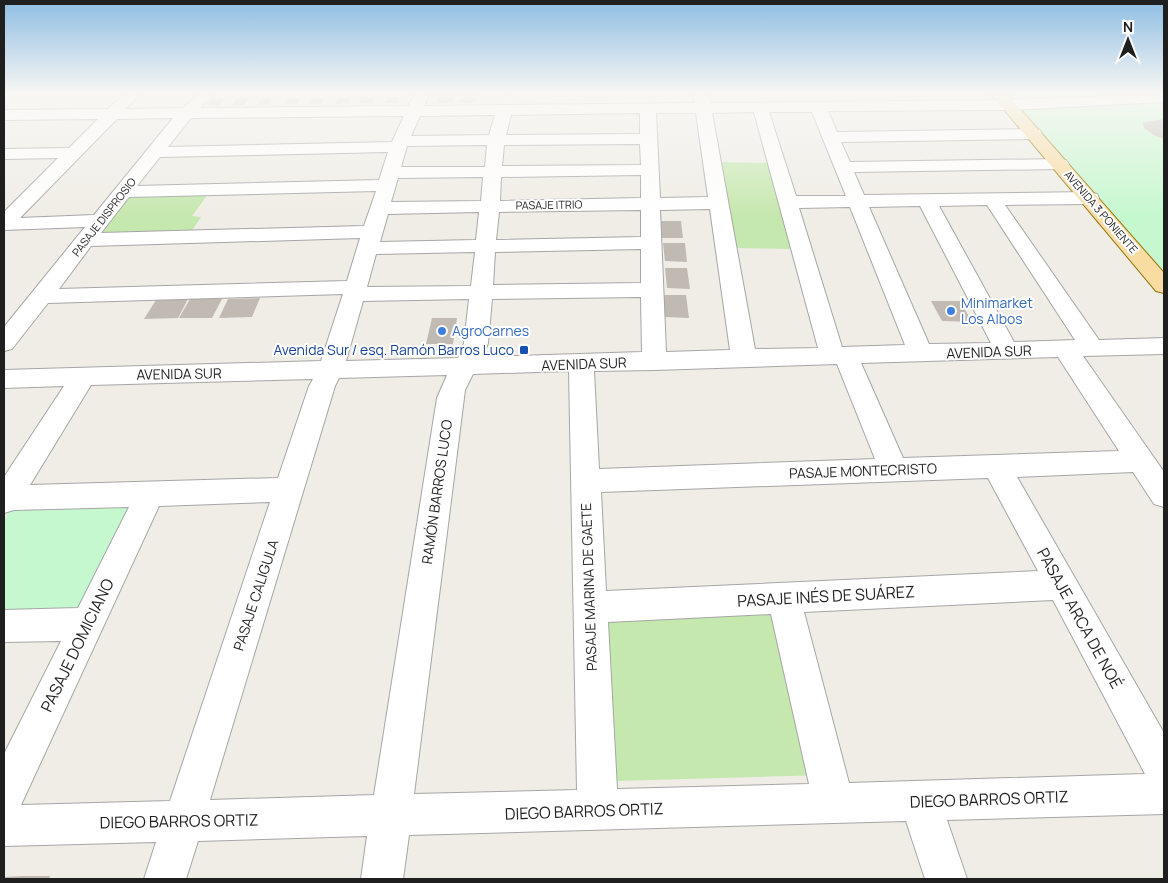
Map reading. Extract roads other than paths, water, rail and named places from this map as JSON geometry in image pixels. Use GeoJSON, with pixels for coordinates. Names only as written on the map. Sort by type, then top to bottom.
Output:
{"type":"FeatureCollection","features":[{"type":"Feature","properties":{"kind":"main road","name":"AVENIDA 3 PONIENTE"},"geometry":{"type":"LineString","coordinates":[[1035,135],[1164,286]]}},
{"type":"Feature","properties":{"kind":"street"},"geometry":{"type":"LineString","coordinates":[[4,224],[89,135]]}},
{"type":"Feature","properties":{"kind":"street","name":"PASAJE DISPROSIO"},"geometry":{"type":"LineString","coordinates":[[4,344],[169,135]]}},
{"type":"Feature","properties":{"kind":"street","name":"PASAJE CALIGULA"},"geometry":{"type":"LineString","coordinates":[[165,879],[322,386],[331,370],[403,135]]}},
{"type":"Feature","properties":{"kind":"street","name":"RAMÓN BARROS LUCO"},"geometry":{"type":"LineString","coordinates":[[382,879],[450,398],[452,388],[476,344],[492,172],[497,135]]}},
{"type":"Feature","properties":{"kind":"street"},"geometry":{"type":"LineString","coordinates":[[648,135],[654,362]]}},
{"type":"Feature","properties":{"kind":"street"},"geometry":{"type":"LineString","coordinates":[[708,135],[744,359]]}},
{"type":"Feature","properties":{"kind":"street"},"geometry":{"type":"LineString","coordinates":[[768,135],[788,202],[840,356],[894,470]]}},
{"type":"Feature","properties":{"kind":"street"},"geometry":{"type":"LineString","coordinates":[[921,354],[831,137],[952,135]]}},
{"type":"Feature","properties":{"kind":"street"},"geometry":{"type":"LineString","coordinates":[[155,152],[496,141],[648,139]]}},
{"type":"Feature","properties":{"kind":"street"},"geometry":{"type":"LineString","coordinates":[[4,154],[72,153]]}},
{"type":"Feature","properties":{"kind":"street"},"geometry":{"type":"LineString","coordinates":[[843,167],[1060,164]]}},
{"type":"Feature","properties":{"kind":"street"},"geometry":{"type":"LineString","coordinates":[[124,192],[492,172],[649,170]]}},
{"type":"Feature","properties":{"kind":"street"},"geometry":{"type":"LineString","coordinates":[[13,193],[33,193]]}},
{"type":"Feature","properties":{"kind":"street"},"geometry":{"type":"LineString","coordinates":[[788,202],[1090,198]]}},
{"type":"Feature","properties":{"kind":"street"},"geometry":{"type":"LineString","coordinates":[[992,199],[1093,349]]}},
{"type":"Feature","properties":{"kind":"street"},"geometry":{"type":"LineString","coordinates":[[926,200],[1007,351]]}},
{"type":"Feature","properties":{"kind":"street","name":"PASAJE ITRIO"},"geometry":{"type":"LineString","coordinates":[[380,208],[719,203]]}},
{"type":"Feature","properties":{"kind":"street"},"geometry":{"type":"LineString","coordinates":[[4,224],[100,221]]}},
{"type":"Feature","properties":{"kind":"street"},"geometry":{"type":"LineString","coordinates":[[85,240],[370,240],[485,246],[651,243]]}},
{"type":"Feature","properties":{"kind":"street"},"geometry":{"type":"LineString","coordinates":[[42,296],[355,290],[481,292],[653,290]]}},
{"type":"Feature","properties":{"kind":"street","name":"AVENIDA SUR"},"geometry":{"type":"LineString","coordinates":[[4,379],[1164,346]]}},
{"type":"Feature","properties":{"kind":"street"},"geometry":{"type":"LineString","coordinates":[[1066,350],[1164,495]]}},
{"type":"Feature","properties":{"kind":"street","name":"PASAJE MARINA DE GAETE"},"geometry":{"type":"LineString","coordinates":[[581,364],[598,810]]}},
{"type":"Feature","properties":{"kind":"street"},"geometry":{"type":"LineString","coordinates":[[5,499],[84,376]]}},
{"type":"Feature","properties":{"kind":"street","name":"PASAJE MONTECRISTO"},"geometry":{"type":"LineString","coordinates":[[585,482],[1141,461]]}},
{"type":"Feature","properties":{"kind":"street","name":"PASAJE ARCA DE NOÉ"},"geometry":{"type":"LineString","coordinates":[[996,466],[1164,770]]}},
{"type":"Feature","properties":{"kind":"street"},"geometry":{"type":"LineString","coordinates":[[5,499],[289,490]]}},
{"type":"Feature","properties":{"kind":"street","name":"PASAJE DOMICIANO"},"geometry":{"type":"LineString","coordinates":[[4,796],[150,494]]}},
{"type":"Feature","properties":{"kind":"street","name":"PASAJE INÉS DE SUÁREZ"},"geometry":{"type":"LineString","coordinates":[[590,606],[1062,585]]}},
{"type":"Feature","properties":{"kind":"street"},"geometry":{"type":"LineString","coordinates":[[784,598],[834,804]]}},
{"type":"Feature","properties":{"kind":"street"},"geometry":{"type":"LineString","coordinates":[[4,626],[87,624]]}},
{"type":"Feature","properties":{"kind":"street","name":"DIEGO BARROS ORTIZ"},"geometry":{"type":"LineString","coordinates":[[4,826],[1164,794]]}},
{"type":"Feature","properties":{"kind":"street"},"geometry":{"type":"LineString","coordinates":[[920,801],[946,879]]}},
{"type":"Feature","properties":{"kind":"place","name":"Minimarket Los Albos"},"geometry":{"type":"Point","coordinates":[951,311]}},
{"type":"Feature","properties":{"kind":"place","name":"AgroCarnes"},"geometry":{"type":"Point","coordinates":[442,331]}},
{"type":"Feature","properties":{"kind":"place","name":"Avenida Sur / esq. Ramón Barros Luco"},"geometry":{"type":"Point","coordinates":[524,350]}}]}
